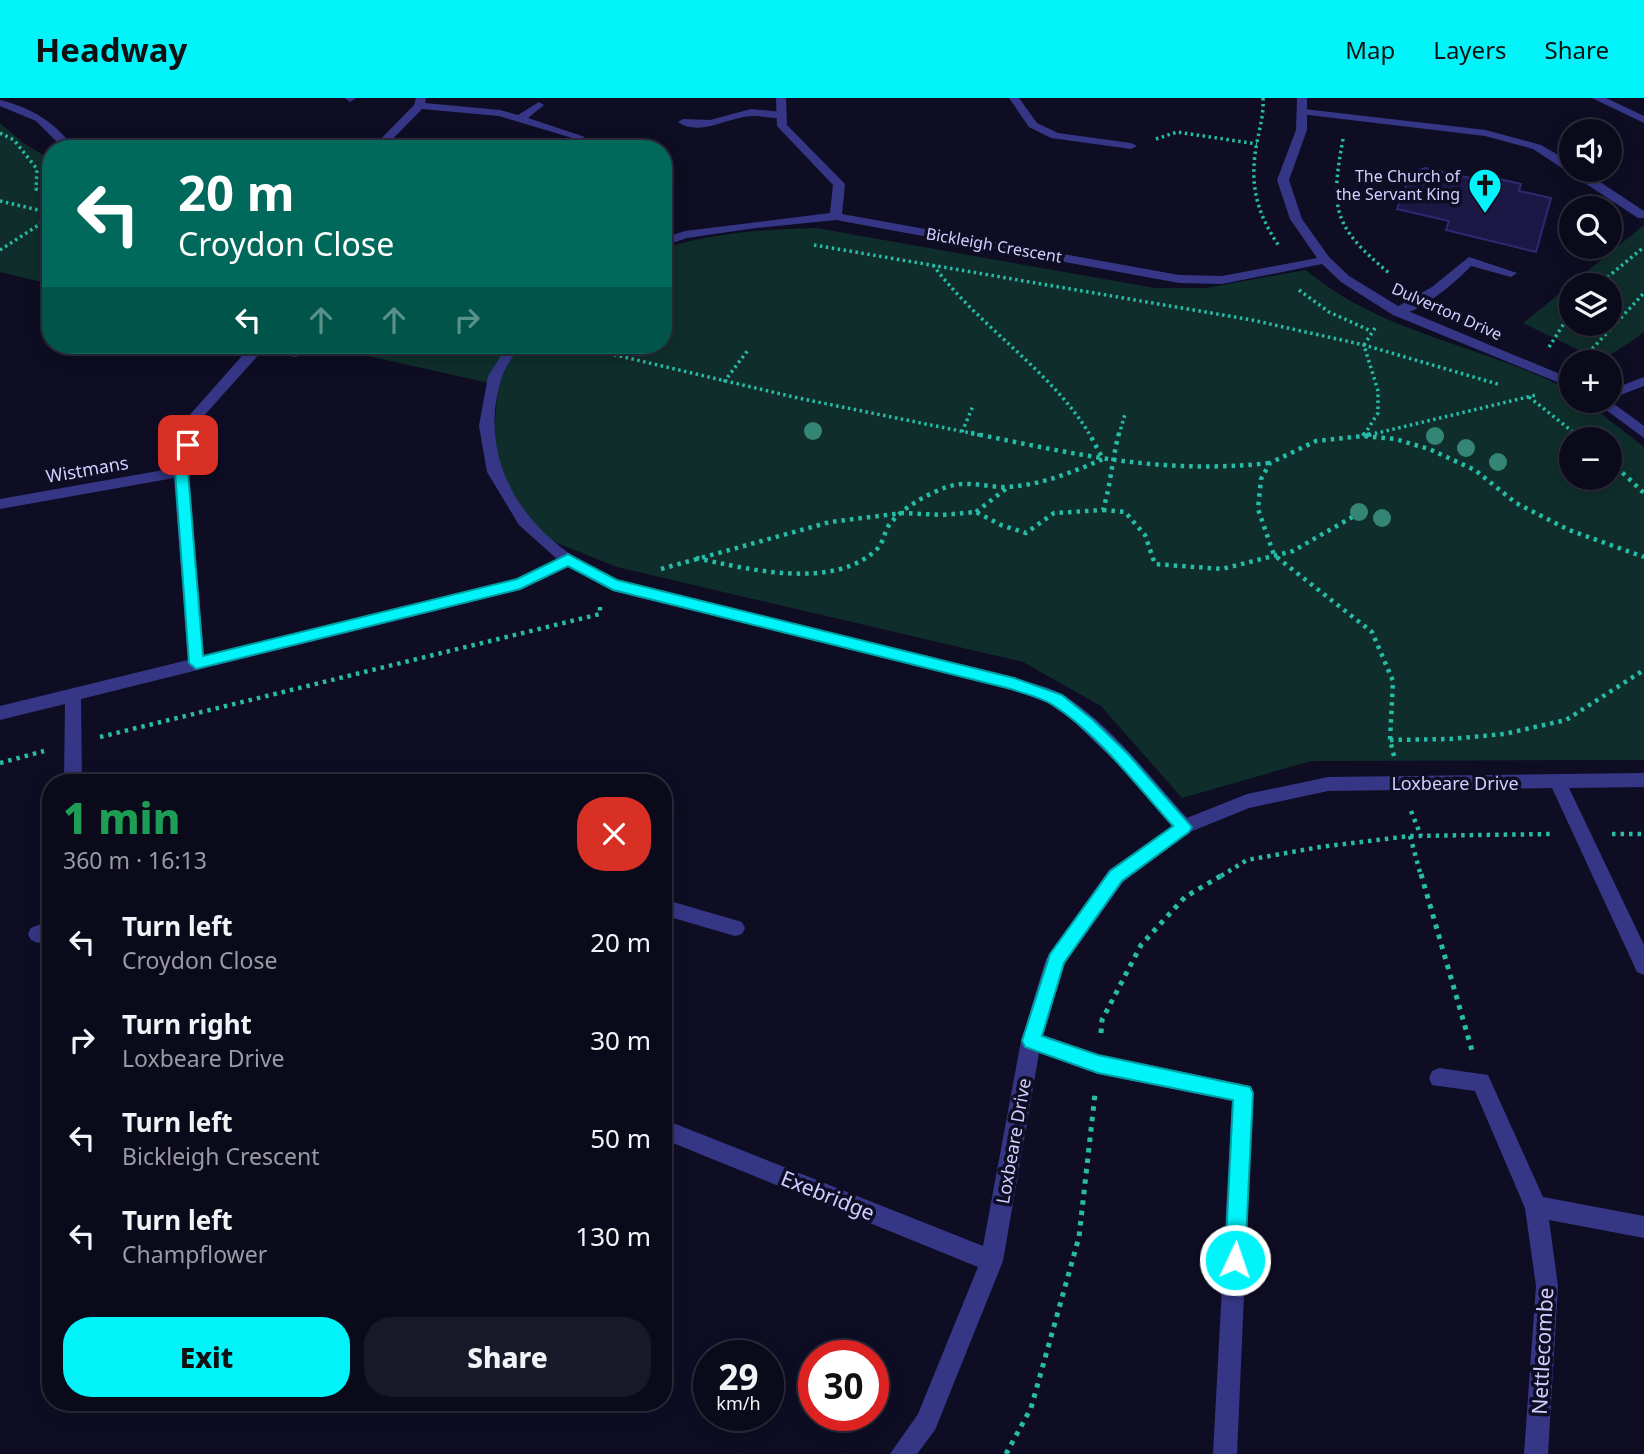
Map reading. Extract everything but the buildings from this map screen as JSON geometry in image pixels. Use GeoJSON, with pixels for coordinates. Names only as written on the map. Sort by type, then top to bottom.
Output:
{"type":"FeatureCollection","features":[{"type":"Feature","properties":{"kind":"street"},"geometry":{"type":"LineString","coordinates":[[781,98],[782,126],[839,184],[836,216]]}},
{"type":"Feature","properties":{"kind":"street"},"geometry":{"type":"LineString","coordinates":[[1014,98],[1033,125],[1055,136],[1091,145],[1131,146]]}},
{"type":"Feature","properties":{"kind":"street","name":"Dulverton Drive"},"geometry":{"type":"LineString","coordinates":[[1302,98],[1304,112],[1301,139],[1283,180],[1296,219],[1325,260],[1345,279],[1398,312],[1559,377]]}},
{"type":"Feature","properties":{"kind":"street"},"geometry":{"type":"LineString","coordinates":[[1597,98],[1644,120]]}},
{"type":"Feature","properties":{"kind":"street"},"geometry":{"type":"LineString","coordinates":[[384,140],[420,102],[522,117],[551,130],[579,137]]}},
{"type":"Feature","properties":{"kind":"street"},"geometry":{"type":"LineString","coordinates":[[0,103],[25,110],[53,126],[63,140]]}},
{"type":"Feature","properties":{"kind":"street"},"geometry":{"type":"LineString","coordinates":[[522,117],[539,105]]}},
{"type":"Feature","properties":{"kind":"street"},"geometry":{"type":"LineString","coordinates":[[683,122],[710,123],[751,112],[782,115]]}},
{"type":"Feature","properties":{"kind":"street"},"geometry":{"type":"LineString","coordinates":[[1304,112],[1486,133],[1537,147],[1559,160]]}},
{"type":"Feature","properties":{"kind":"street"},"geometry":{"type":"LineString","coordinates":[[1592,182],[1642,215]]}},
{"type":"Feature","properties":{"kind":"street","name":"Bickleigh Crescent"},"geometry":{"type":"LineString","coordinates":[[672,239],[756,224],[836,216],[1178,279],[1222,280],[1325,260]]}},
{"type":"Feature","properties":{"kind":"street"},"geometry":{"type":"LineString","coordinates":[[1398,312],[1426,299],[1450,282],[1469,261],[1511,273]]}},
{"type":"Feature","properties":{"kind":"street"},"geometry":{"type":"LineString","coordinates":[[196,663],[181,472],[194,418],[248,354]]}},
{"type":"Feature","properties":{"kind":"street"},"geometry":{"type":"LineString","coordinates":[[508,354],[495,376],[486,426],[495,472],[524,522],[568,559],[613,584],[1014,684],[1057,700],[1087,724],[1184,827]]}},
{"type":"Feature","properties":{"kind":"street"},"geometry":{"type":"LineString","coordinates":[[1622,390],[1644,381]]}},
{"type":"Feature","properties":{"kind":"street"},"geometry":{"type":"LineString","coordinates":[[1617,413],[1644,433]]}},
{"type":"Feature","properties":{"kind":"street","name":"Wistmans"},"geometry":{"type":"LineString","coordinates":[[0,504],[181,472]]}},
{"type":"Feature","properties":{"kind":"street"},"geometry":{"type":"LineString","coordinates":[[0,713],[520,584],[568,559]]}},
{"type":"Feature","properties":{"kind":"street"},"geometry":{"type":"LineString","coordinates":[[73,695],[73,774]]}},
{"type":"Feature","properties":{"kind":"street","name":"Loxbeare Drive"},"geometry":{"type":"LineString","coordinates":[[902,1454],[927,1422],[992,1261],[1031,1041],[1056,959],[1116,876],[1184,827],[1247,801],[1328,784],[1644,780]]}},
{"type":"Feature","properties":{"kind":"street"},"geometry":{"type":"LineString","coordinates":[[1558,783],[1644,966]]}},
{"type":"Feature","properties":{"kind":"street"},"geometry":{"type":"LineString","coordinates":[[672,910],[735,928]]}},
{"type":"Feature","properties":{"kind":"street"},"geometry":{"type":"LineString","coordinates":[[1031,1041],[1098,1064],[1243,1093],[1225,1454]]}},
{"type":"Feature","properties":{"kind":"street"},"geometry":{"type":"LineString","coordinates":[[1438,1078],[1481,1082]]}},
{"type":"Feature","properties":{"kind":"street","name":"Nettlecombe"},"geometry":{"type":"LineString","coordinates":[[1481,1082],[1536,1207],[1547,1286],[1536,1454]]}},
{"type":"Feature","properties":{"kind":"street","name":"Exebridge"},"geometry":{"type":"LineString","coordinates":[[672,1133],[992,1261]]}},
{"type":"Feature","properties":{"kind":"street"},"geometry":{"type":"LineString","coordinates":[[1536,1207],[1644,1227]]}},
{"type":"Feature","properties":{"kind":"path"},"geometry":{"type":"LineString","coordinates":[[1342,115],[1343,139],[1334,204],[1347,234],[1366,255],[1426,299]]}},
{"type":"Feature","properties":{"kind":"path"},"geometry":{"type":"LineString","coordinates":[[1131,146],[1177,132],[1258,144]]}},
{"type":"Feature","properties":{"kind":"path"},"geometry":{"type":"LineString","coordinates":[[0,133],[14,139],[37,169],[36,189],[42,191]]}},
{"type":"Feature","properties":{"kind":"path"},"geometry":{"type":"LineString","coordinates":[[0,201],[42,213]]}},
{"type":"Feature","properties":{"kind":"path"},"geometry":{"type":"LineString","coordinates":[[0,250],[42,221]]}},
{"type":"Feature","properties":{"kind":"path"},"geometry":{"type":"LineString","coordinates":[[902,228],[943,281],[1057,394],[1096,442],[1103,459]]}},
{"type":"Feature","properties":{"kind":"path"},"geometry":{"type":"LineString","coordinates":[[806,244],[1252,320],[1364,345],[1509,386]]}},
{"type":"Feature","properties":{"kind":"path"},"geometry":{"type":"LineString","coordinates":[[1613,273],[1644,247]]}},
{"type":"Feature","properties":{"kind":"path"},"geometry":{"type":"LineString","coordinates":[[1276,271],[1329,312],[1371,331]]}},
{"type":"Feature","properties":{"kind":"path"},"geometry":{"type":"LineString","coordinates":[[1590,350],[1644,293]]}},
{"type":"Feature","properties":{"kind":"path"},"geometry":{"type":"LineString","coordinates":[[1363,436],[1378,413],[1378,391],[1364,345],[1371,331],[1398,312]]}},
{"type":"Feature","properties":{"kind":"path"},"geometry":{"type":"LineString","coordinates":[[1549,347],[1559,351]]}},
{"type":"Feature","properties":{"kind":"path"},"geometry":{"type":"LineString","coordinates":[[724,382],[748,350]]}},
{"type":"Feature","properties":{"kind":"path"},"geometry":{"type":"LineString","coordinates":[[610,354],[724,382],[962,432],[1157,469],[1270,463],[1316,441],[1363,436],[1531,398],[1559,385]]}},
{"type":"Feature","properties":{"kind":"path"},"geometry":{"type":"LineString","coordinates":[[1531,398],[1568,427]]}},
{"type":"Feature","properties":{"kind":"path"},"geometry":{"type":"LineString","coordinates":[[962,432],[973,406]]}},
{"type":"Feature","properties":{"kind":"path"},"geometry":{"type":"LineString","coordinates":[[1103,510],[1111,485],[1111,461],[1125,414]]}},
{"type":"Feature","properties":{"kind":"path"},"geometry":{"type":"LineString","coordinates":[[1363,436],[1395,439],[1429,449],[1475,470],[1516,503],[1569,530],[1644,557]]}},
{"type":"Feature","properties":{"kind":"path"},"geometry":{"type":"LineString","coordinates":[[695,557],[761,571],[804,572],[845,568],[879,548],[889,526],[933,492],[957,484],[1008,487],[1084,468],[1103,459]]}},
{"type":"Feature","properties":{"kind":"path"},"geometry":{"type":"LineString","coordinates":[[1270,463],[1261,479],[1258,509],[1274,555],[1372,632],[1393,681],[1390,740],[1399,782],[1421,836]]}},
{"type":"Feature","properties":{"kind":"path"},"geometry":{"type":"LineString","coordinates":[[1622,472],[1644,493]]}},
{"type":"Feature","properties":{"kind":"path"},"geometry":{"type":"LineString","coordinates":[[0,762],[600,614],[600,603],[613,584],[695,557],[830,522],[903,513],[942,515],[975,512],[1008,487]]}},
{"type":"Feature","properties":{"kind":"path"},"geometry":{"type":"LineString","coordinates":[[975,512],[1001,526],[1026,533],[1054,513],[1103,510],[1125,512],[1145,536],[1155,564],[1222,569],[1293,551],[1354,516]]}},
{"type":"Feature","properties":{"kind":"path"},"geometry":{"type":"LineString","coordinates":[[1390,740],[1450,739],[1504,734],[1566,720],[1644,670]]}},
{"type":"Feature","properties":{"kind":"path"},"geometry":{"type":"LineString","coordinates":[[1006,1454],[1031,1408],[1079,1237],[1102,1020],[1141,945],[1185,897],[1247,860],[1320,847],[1410,836],[1644,834]]}},
{"type":"Feature","properties":{"kind":"path"},"geometry":{"type":"LineString","coordinates":[[1410,836],[1481,1082]]}},
{"type":"Feature","properties":{"kind":"green space"},"geometry":{"type":"Polygon","coordinates":[[[0,123],[42,154],[42,282],[0,272],[0,123]]]}},
{"type":"Feature","properties":{"kind":"green space"},"geometry":{"type":"Polygon","coordinates":[[[1644,225],[1644,331],[1618,350],[1578,350],[1523,323],[1559,294],[1559,336],[1622,336],[1622,273],[1585,273],[1602,259],[1622,259],[1622,243],[1644,225]]]}},
{"type":"Feature","properties":{"kind":"green space"},"geometry":{"type":"Polygon","coordinates":[[[816,228],[1155,288],[1206,288],[1306,270],[1367,310],[1559,385],[1559,413],[1600,413],[1618,427],[1559,427],[1559,490],[1622,490],[1622,430],[1644,447],[1644,760],[1311,761],[1182,798],[1101,706],[1023,662],[617,567],[547,539],[515,508],[494,462],[498,385],[359,354],[672,354],[672,246],[720,235],[816,228]]]}},
{"type":"Feature","properties":{"kind":"place","name":"The Church of the Servant King"},"geometry":{"type":"Point","coordinates":[1485,215]}},
{"type":"Feature","properties":{"kind":"route"},"geometry":{"type":"LineString","coordinates":[[188,445],[181,472],[196,663],[520,584],[568,559],[613,584],[1014,684],[1057,700],[1087,724],[1122,759],[1184,827],[1116,876],[1056,959],[1031,1041],[1098,1064],[1243,1093],[1235,1260]]}}]}
